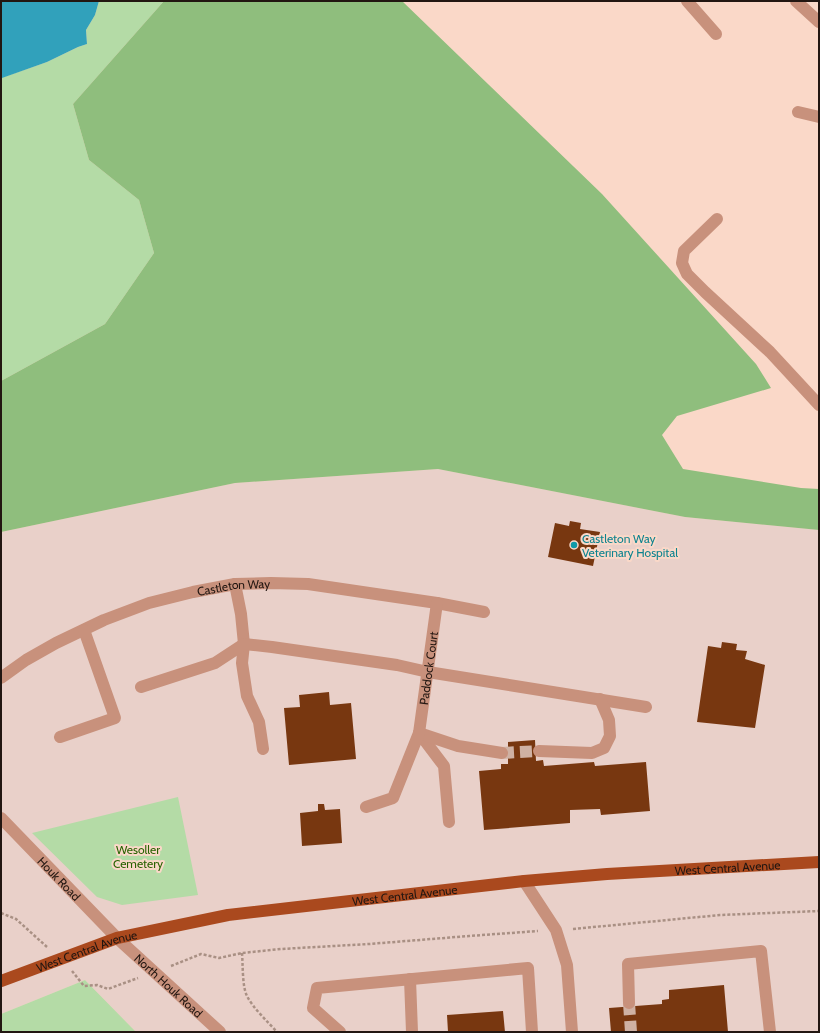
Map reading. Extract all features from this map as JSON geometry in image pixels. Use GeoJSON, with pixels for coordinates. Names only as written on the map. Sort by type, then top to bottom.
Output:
{"type":"FeatureCollection","features":[{"type":"Feature","properties":{"kind":"main road","name":"West Central Avenue"},"geometry":{"type":"LineString","coordinates":[[1,981],[117,938],[228,915],[524,881],[614,874],[819,862]]}},
{"type":"Feature","properties":{"kind":"street"},"geometry":{"type":"LineString","coordinates":[[687,1],[716,34]]}},
{"type":"Feature","properties":{"kind":"street"},"geometry":{"type":"LineString","coordinates":[[796,1],[819,22]]}},
{"type":"Feature","properties":{"kind":"street"},"geometry":{"type":"LineString","coordinates":[[798,112],[819,117]]}},
{"type":"Feature","properties":{"kind":"street"},"geometry":{"type":"LineString","coordinates":[[717,219],[684,250],[682,263],[687,274],[770,352],[819,405]]}},
{"type":"Feature","properties":{"kind":"street"},"geometry":{"type":"LineString","coordinates":[[235,584],[241,614],[244,644],[242,663],[247,696],[258,722],[263,749]]}},
{"type":"Feature","properties":{"kind":"street","name":"Castleton Way"},"geometry":{"type":"LineString","coordinates":[[1,678],[26,660],[56,643],[104,620],[149,603],[193,592],[235,584],[308,584],[437,603],[484,612]]}},
{"type":"Feature","properties":{"kind":"street","name":"Paddock Court"},"geometry":{"type":"LineString","coordinates":[[366,807],[393,798],[419,733],[437,603]]}},
{"type":"Feature","properties":{"kind":"street"},"geometry":{"type":"LineString","coordinates":[[60,737],[115,718],[84,630]]}},
{"type":"Feature","properties":{"kind":"street"},"geometry":{"type":"LineString","coordinates":[[141,687],[215,662],[244,644],[397,665],[428,672],[646,707]]}},
{"type":"Feature","properties":{"kind":"street"},"geometry":{"type":"LineString","coordinates":[[539,751],[592,753],[604,748],[610,736],[609,720],[600,699]]}},
{"type":"Feature","properties":{"kind":"street"},"geometry":{"type":"LineString","coordinates":[[419,733],[458,746],[502,753]]}},
{"type":"Feature","properties":{"kind":"street"},"geometry":{"type":"LineString","coordinates":[[419,733],[444,766],[449,822]]}},
{"type":"Feature","properties":{"kind":"street","name":"Houk Road"},"geometry":{"type":"LineString","coordinates":[[1,818],[117,938]]}},
{"type":"Feature","properties":{"kind":"street"},"geometry":{"type":"LineString","coordinates":[[524,881],[556,930],[567,965],[572,1032]]}},
{"type":"Feature","properties":{"kind":"street","name":"North Houk Road"},"geometry":{"type":"LineString","coordinates":[[117,938],[220,1032]]}},
{"type":"Feature","properties":{"kind":"street"},"geometry":{"type":"LineString","coordinates":[[629,1003],[628,964],[761,951],[770,1032]]}},
{"type":"Feature","properties":{"kind":"street"},"geometry":{"type":"LineString","coordinates":[[340,1032],[313,1008],[317,988],[528,968],[532,1032]]}},
{"type":"Feature","properties":{"kind":"street"},"geometry":{"type":"LineString","coordinates":[[410,980],[412,1032]]}},
{"type":"Feature","properties":{"kind":"path"},"geometry":{"type":"LineString","coordinates":[[1,913],[16,919],[61,959],[84,986],[97,985],[108,989],[201,954],[219,958],[242,953],[281,949],[556,930],[720,915],[819,911]]}},
{"type":"Feature","properties":{"kind":"path"},"geometry":{"type":"LineString","coordinates":[[242,953],[244,981],[247,995],[259,1012],[277,1032]]}},
{"type":"Feature","properties":{"kind":"shaded area"},"geometry":{"type":"Polygon","coordinates":[[[438,469],[685,517],[819,530],[819,1032],[136,1032],[85,980],[1,1014],[1,532],[235,483],[438,469]]]}},
{"type":"Feature","properties":{"kind":"green space"},"geometry":{"type":"Polygon","coordinates":[[[99,1],[164,1],[73,104],[89,160],[139,200],[154,253],[105,324],[1,381],[1,78],[47,62],[87,44],[86,30],[95,15],[99,1]]]}},
{"type":"Feature","properties":{"kind":"green space"},"geometry":{"type":"Polygon","coordinates":[[[164,1],[402,1],[602,194],[756,364],[771,388],[677,416],[662,435],[683,469],[801,488],[819,489],[819,530],[685,517],[438,469],[235,483],[1,532],[1,381],[105,324],[154,253],[139,200],[89,160],[73,104],[164,1]]]}},
{"type":"Feature","properties":{"kind":"green space","name":"Wesoller Cemetery"},"geometry":{"type":"Polygon","coordinates":[[[178,797],[198,895],[122,905],[97,897],[32,833],[178,797]]]}},
{"type":"Feature","properties":{"kind":"green space"},"geometry":{"type":"Polygon","coordinates":[[[85,980],[136,1032],[1,1032],[1,1014],[85,980]]]}},
{"type":"Feature","properties":{"kind":"water"},"geometry":{"type":"Polygon","coordinates":[[[1,1],[99,1],[95,15],[86,30],[87,44],[47,62],[2,78],[1,1]]]}},
{"type":"Feature","properties":{"kind":"building","name":"Castleton Way Veterinary Hospital"},"geometry":{"type":"Polygon","coordinates":[[[570,521],[581,523],[580,529],[600,532],[593,566],[548,557],[555,523],[569,526],[570,521]]]}},
{"type":"Feature","properties":{"kind":"building"},"geometry":{"type":"Polygon","coordinates":[[[722,642],[737,644],[736,650],[747,651],[745,659],[765,665],[755,728],[697,722],[708,646],[721,648],[722,642]]]}},
{"type":"Feature","properties":{"kind":"building"},"geometry":{"type":"Polygon","coordinates":[[[329,692],[330,705],[351,703],[356,759],[289,765],[284,708],[300,707],[299,695],[329,692]]]}},
{"type":"Feature","properties":{"kind":"building"},"geometry":{"type":"Polygon","coordinates":[[[535,740],[536,761],[543,760],[544,766],[594,762],[595,766],[646,762],[650,811],[601,815],[600,809],[570,810],[570,823],[484,830],[479,771],[501,769],[501,764],[508,764],[508,742],[535,740]]]}},
{"type":"Feature","properties":{"kind":"building"},"geometry":{"type":"Polygon","coordinates":[[[318,804],[324,804],[325,810],[340,809],[342,843],[302,846],[300,813],[318,811],[318,804]]]}},
{"type":"Feature","properties":{"kind":"building"},"geometry":{"type":"Polygon","coordinates":[[[724,985],[728,1032],[611,1032],[609,1008],[662,1004],[662,1000],[669,999],[669,990],[724,985]]]}},
{"type":"Feature","properties":{"kind":"building"},"geometry":{"type":"Polygon","coordinates":[[[503,1011],[505,1032],[448,1032],[447,1015],[503,1011]]]}},
{"type":"Feature","properties":{"kind":"tunnel"},"geometry":{"type":"LineString","coordinates":[[502,753],[539,751]]}},
{"type":"Feature","properties":{"kind":"tunnel"},"geometry":{"type":"LineString","coordinates":[[629,1003],[631,1032]]}},
{"type":"Feature","properties":{"kind":"place","name":"Castleton Way Veterinary Hospital"},"geometry":{"type":"Point","coordinates":[574,545]}}]}
